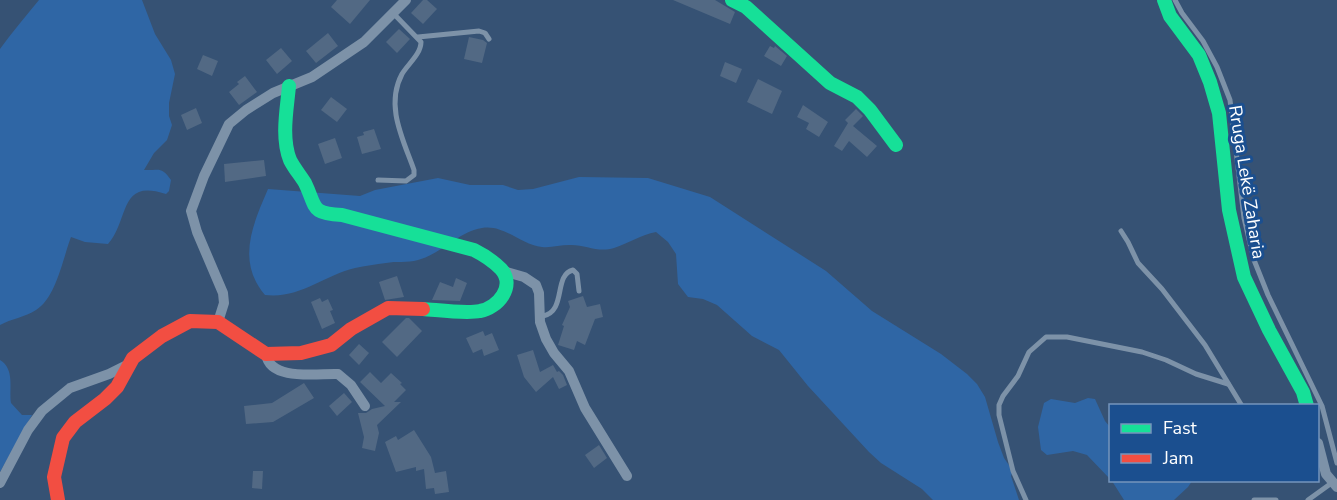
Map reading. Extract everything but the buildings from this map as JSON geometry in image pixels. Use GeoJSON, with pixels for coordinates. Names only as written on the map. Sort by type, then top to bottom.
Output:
{"type":"FeatureCollection","features":[{"type":"Feature","properties":{"kind":"street"},"geometry":{"type":"LineString","coordinates":[[218,322],[224,303],[223,293],[197,232],[191,211],[195,196],[229,124],[273,93],[312,77],[364,42],[406,0]]}},
{"type":"Feature","properties":{"kind":"street"},"geometry":{"type":"LineString","coordinates":[[732,0],[746,7],[830,83],[858,97],[896,145]]}},
{"type":"Feature","properties":{"kind":"street","name":"Rruga Lekë Zaharia"},"geometry":{"type":"LineString","coordinates":[[1164,0],[1170,16],[1199,55],[1210,82],[1220,113],[1229,210],[1244,277],[1269,330],[1303,392],[1306,404]]}},
{"type":"Feature","properties":{"kind":"street"},"geometry":{"type":"LineString","coordinates":[[289,87],[286,123],[288,155],[317,211],[384,225],[474,250],[503,271],[524,277],[536,285],[539,293],[539,314],[550,346],[568,371],[585,408],[627,476]]}},
{"type":"Feature","properties":{"kind":"street"},"geometry":{"type":"LineString","coordinates":[[58,500],[54,477],[58,451],[63,438],[75,422],[117,387],[133,358],[190,321],[218,322],[266,354],[301,353],[331,345],[351,329],[388,308],[480,311],[496,304],[504,292],[506,282],[503,271]]}},
{"type":"Feature","properties":{"kind":"street"},"geometry":{"type":"LineString","coordinates":[[266,354],[267,361],[272,366],[285,372],[300,375],[338,374],[351,385],[365,405]]}},
{"type":"Feature","properties":{"kind":"street"},"geometry":{"type":"LineString","coordinates":[[0,483],[28,430],[42,411],[70,388],[129,364]]}},
{"type":"Feature","properties":{"kind":"street"},"geometry":{"type":"LineString","coordinates":[[1321,464],[1335,484]]}},
{"type":"Feature","properties":{"kind":"lane"},"geometry":{"type":"LineString","coordinates":[[1175,0],[1182,14],[1203,41],[1217,67],[1230,100],[1241,198],[1254,260],[1268,295],[1322,406],[1337,463]]}},
{"type":"Feature","properties":{"kind":"lane"},"geometry":{"type":"LineString","coordinates":[[378,180],[406,181],[414,175],[395,118],[395,103],[396,87],[421,46],[418,37],[393,13]]}},
{"type":"Feature","properties":{"kind":"lane"},"geometry":{"type":"LineString","coordinates":[[418,37],[479,31],[485,33],[489,39]]}},
{"type":"Feature","properties":{"kind":"lane"},"geometry":{"type":"LineString","coordinates":[[1120,231],[1138,263],[1162,289],[1204,345],[1241,404]]}},
{"type":"Feature","properties":{"kind":"lane"},"geometry":{"type":"LineString","coordinates":[[539,314],[548,315],[554,310],[561,290],[562,277],[567,272],[573,270],[577,274],[579,291]]}},
{"type":"Feature","properties":{"kind":"lane"},"geometry":{"type":"LineString","coordinates":[[1026,500],[1013,471],[999,415],[999,405],[1018,376],[1029,352],[1046,337],[1067,337],[1142,352],[1228,384]]}},
{"type":"Feature","properties":{"kind":"lane"},"geometry":{"type":"LineString","coordinates":[[1308,500],[1335,484]]}},
{"type":"Feature","properties":{"kind":"lane"},"geometry":{"type":"LineString","coordinates":[[1254,500],[1276,500]]}},
{"type":"Feature","properties":{"kind":"shaded area"},"geometry":{"type":"Polygon","coordinates":[[[39,0],[142,0],[155,34],[171,60],[175,74],[169,103],[172,125],[167,140],[154,153],[144,170],[162,171],[171,180],[169,191],[166,194],[151,191],[140,192],[132,196],[108,244],[85,242],[71,237],[54,287],[43,304],[32,312],[0,325],[0,49],[39,0]]]}},
{"type":"Feature","properties":{"kind":"shaded area"},"geometry":{"type":"Polygon","coordinates":[[[579,177],[648,178],[710,197],[826,271],[872,311],[941,354],[967,374],[985,397],[1004,458],[1013,471],[1011,476],[1019,500],[933,500],[922,489],[881,463],[808,386],[779,350],[752,336],[717,305],[703,299],[688,297],[678,284],[676,254],[668,242],[656,232],[614,248],[602,250],[575,245],[542,247],[527,243],[498,229],[482,228],[465,234],[418,260],[355,268],[289,294],[265,295],[251,269],[250,242],[268,189],[360,196],[375,190],[438,178],[470,185],[503,185],[518,190],[533,189],[579,177]]]}},
{"type":"Feature","properties":{"kind":"shaded area"},"geometry":{"type":"Polygon","coordinates":[[[0,360],[8,368],[10,374],[11,403],[22,415],[32,415],[0,472],[0,360]]]}},
{"type":"Feature","properties":{"kind":"shaded area"},"geometry":{"type":"Polygon","coordinates":[[[1088,398],[1095,399],[1109,426],[1109,478],[1087,455],[1073,451],[1047,455],[1041,450],[1038,427],[1044,403],[1051,399],[1075,403],[1088,398]]]}},
{"type":"Feature","properties":{"kind":"shaded area"},"geometry":{"type":"Polygon","coordinates":[[[1113,482],[1191,482],[1174,500],[1124,500],[1113,482]]]}},
{"type":"Feature","properties":{"kind":"traffic: fast"},"geometry":{"type":"LineString","coordinates":[[732,0],[746,7],[830,83],[857,97],[870,110],[896,145]]}},
{"type":"Feature","properties":{"kind":"traffic: fast"},"geometry":{"type":"LineString","coordinates":[[1164,0],[1170,16],[1199,55],[1219,113],[1229,210],[1244,277],[1269,330],[1303,392],[1306,404]]}},
{"type":"Feature","properties":{"kind":"traffic: fast"},"geometry":{"type":"LineString","coordinates":[[289,86],[285,123],[287,151],[319,211],[474,250],[495,263],[505,276],[507,282],[503,295],[499,301],[487,309],[467,312],[423,309]]}},
{"type":"Feature","properties":{"kind":"traffic: jam"},"geometry":{"type":"LineString","coordinates":[[58,500],[54,477],[63,438],[75,422],[117,387],[133,358],[162,336],[190,321],[218,322],[266,354],[301,353],[331,345],[351,329],[388,308],[423,309]]}}]}
